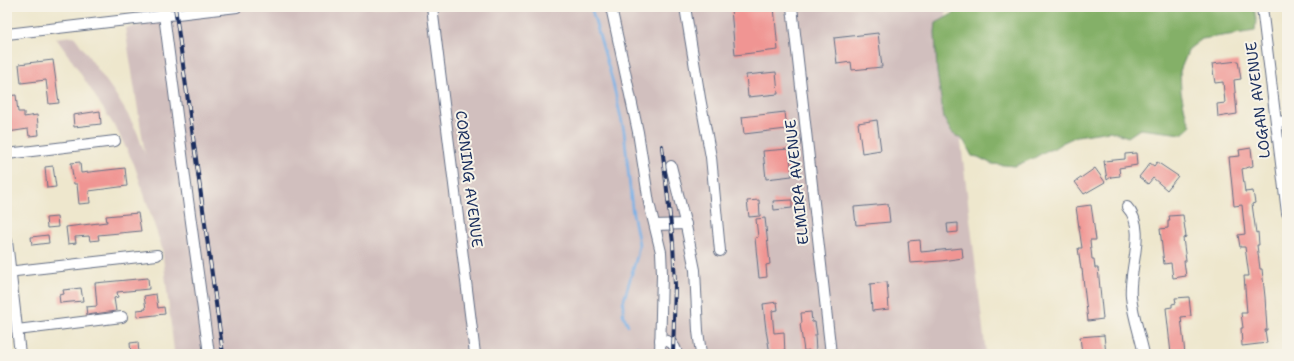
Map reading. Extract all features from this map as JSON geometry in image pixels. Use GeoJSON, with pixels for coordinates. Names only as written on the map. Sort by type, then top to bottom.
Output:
{"type":"FeatureCollection","features":[{"type":"Feature","properties":{"kind":"street"},"geometry":{"type":"LineString","coordinates":[[7,34],[164,11],[237,7]]}},
{"type":"Feature","properties":{"kind":"street","name":"CORNING AVENUE"},"geometry":{"type":"LineString","coordinates":[[432,7],[475,354]]}},
{"type":"Feature","properties":{"kind":"street"},"geometry":{"type":"LineString","coordinates":[[610,7],[638,132],[649,203],[662,262],[660,354]]}},
{"type":"Feature","properties":{"kind":"street"},"geometry":{"type":"LineString","coordinates":[[685,7],[711,157],[720,251]]}},
{"type":"Feature","properties":{"kind":"street","name":"ELMIRA AVENUE"},"geometry":{"type":"LineString","coordinates":[[792,7],[831,354]]}},
{"type":"Feature","properties":{"kind":"street","name":"LOGAN AVENUE"},"geometry":{"type":"LineString","coordinates":[[1262,7],[1287,213]]}},
{"type":"Feature","properties":{"kind":"street"},"geometry":{"type":"LineString","coordinates":[[164,11],[209,354]]}},
{"type":"Feature","properties":{"kind":"street"},"geometry":{"type":"LineString","coordinates":[[1276,122],[1287,121]]}},
{"type":"Feature","properties":{"kind":"street"},"geometry":{"type":"LineString","coordinates":[[7,154],[115,141]]}},
{"type":"Feature","properties":{"kind":"street"},"geometry":{"type":"LineString","coordinates":[[671,166],[686,224],[695,270],[701,354]]}},
{"type":"Feature","properties":{"kind":"street"},"geometry":{"type":"LineString","coordinates":[[1127,207],[1132,213],[1136,228],[1131,295],[1133,311],[1144,354]]}},
{"type":"Feature","properties":{"kind":"street"},"geometry":{"type":"LineString","coordinates":[[655,225],[686,224]]}},
{"type":"Feature","properties":{"kind":"street"},"geometry":{"type":"LineString","coordinates":[[7,241],[9,272],[20,354]]}},
{"type":"Feature","properties":{"kind":"street"},"geometry":{"type":"LineString","coordinates":[[9,272],[157,254]]}},
{"type":"Feature","properties":{"kind":"street"},"geometry":{"type":"LineString","coordinates":[[17,330],[122,318]]}},
{"type":"Feature","properties":{"kind":"street"},"geometry":{"type":"LineString","coordinates":[[660,340],[672,343],[677,354]]}},
{"type":"Feature","properties":{"kind":"shaded area"},"geometry":{"type":"Polygon","coordinates":[[[141,7],[945,7],[986,354],[169,354],[169,352],[174,351],[162,248],[134,164],[117,130],[56,38],[74,36],[114,92],[128,115],[137,132],[145,154],[125,28],[143,25],[141,7]]]}},
{"type":"Feature","properties":{"kind":"green space"},"geometry":{"type":"Polygon","coordinates":[[[956,7],[1254,7],[1256,19],[1255,31],[1202,39],[1189,49],[1180,71],[1181,92],[1186,115],[1191,126],[1182,134],[1140,129],[1128,137],[1110,131],[1077,136],[1053,149],[1015,166],[992,164],[978,157],[972,156],[964,141],[952,133],[944,119],[937,72],[935,32],[936,23],[956,12],[956,7]]]}},
{"type":"Feature","properties":{"kind":"building"},"geometry":{"type":"Polygon","coordinates":[[[774,7],[778,50],[735,55],[731,9],[774,7]]]}},
{"type":"Feature","properties":{"kind":"building"},"geometry":{"type":"Polygon","coordinates":[[[878,33],[882,67],[852,70],[851,62],[837,64],[834,38],[878,33]]]}},
{"type":"Feature","properties":{"kind":"building"},"geometry":{"type":"Polygon","coordinates":[[[53,60],[59,103],[49,104],[46,80],[21,83],[19,64],[53,60]]]}},
{"type":"Feature","properties":{"kind":"building"},"geometry":{"type":"Polygon","coordinates":[[[1238,61],[1241,79],[1234,80],[1237,114],[1218,117],[1217,104],[1225,103],[1223,82],[1215,83],[1212,64],[1238,61]]]}},
{"type":"Feature","properties":{"kind":"building"},"geometry":{"type":"Polygon","coordinates":[[[776,72],[778,94],[748,97],[746,75],[776,72]]]}},
{"type":"Feature","properties":{"kind":"building"},"geometry":{"type":"Polygon","coordinates":[[[16,95],[18,112],[24,112],[24,117],[37,115],[39,135],[29,136],[28,129],[8,132],[7,96],[16,95]]]}},
{"type":"Feature","properties":{"kind":"building"},"geometry":{"type":"Polygon","coordinates":[[[100,111],[101,124],[74,127],[73,115],[100,111]]]}},
{"type":"Feature","properties":{"kind":"building"},"geometry":{"type":"Polygon","coordinates":[[[785,112],[787,129],[744,134],[742,117],[785,112]]]}},
{"type":"Feature","properties":{"kind":"building"},"geometry":{"type":"Polygon","coordinates":[[[877,120],[881,150],[862,153],[858,123],[877,120]]]}},
{"type":"Feature","properties":{"kind":"building"},"geometry":{"type":"Polygon","coordinates":[[[1251,148],[1253,166],[1242,169],[1245,192],[1253,191],[1255,203],[1252,204],[1256,233],[1258,232],[1259,245],[1257,245],[1260,269],[1262,269],[1267,343],[1242,346],[1241,328],[1243,328],[1241,313],[1247,313],[1244,276],[1249,276],[1245,247],[1240,247],[1238,235],[1245,234],[1242,205],[1234,206],[1229,157],[1240,156],[1239,150],[1251,148]]]}},
{"type":"Feature","properties":{"kind":"building"},"geometry":{"type":"Polygon","coordinates":[[[789,149],[792,176],[766,179],[763,151],[789,149]]]}},
{"type":"Feature","properties":{"kind":"building"},"geometry":{"type":"Polygon","coordinates":[[[1136,153],[1137,165],[1119,168],[1120,176],[1111,177],[1107,180],[1104,161],[1125,159],[1125,154],[1136,153]]]}},
{"type":"Feature","properties":{"kind":"building"},"geometry":{"type":"Polygon","coordinates":[[[80,162],[81,173],[125,168],[127,186],[89,191],[90,203],[79,204],[77,184],[74,184],[71,163],[80,162]]]}},
{"type":"Feature","properties":{"kind":"building"},"geometry":{"type":"Polygon","coordinates":[[[1157,162],[1178,176],[1167,190],[1153,178],[1148,184],[1139,177],[1150,163],[1154,166],[1157,162]]]}},
{"type":"Feature","properties":{"kind":"building"},"geometry":{"type":"Polygon","coordinates":[[[53,166],[56,187],[47,188],[45,167],[53,166]]]}},
{"type":"Feature","properties":{"kind":"building"},"geometry":{"type":"Polygon","coordinates":[[[1095,168],[1105,182],[1084,194],[1075,182],[1095,168]]]}},
{"type":"Feature","properties":{"kind":"building"},"geometry":{"type":"Polygon","coordinates":[[[759,200],[760,216],[749,217],[747,201],[759,200]]]}},
{"type":"Feature","properties":{"kind":"building"},"geometry":{"type":"Polygon","coordinates":[[[792,200],[792,208],[774,210],[773,201],[792,200]]]}},
{"type":"Feature","properties":{"kind":"building"},"geometry":{"type":"Polygon","coordinates":[[[888,204],[890,222],[856,225],[854,207],[888,204]]]}},
{"type":"Feature","properties":{"kind":"building"},"geometry":{"type":"Polygon","coordinates":[[[1091,205],[1096,240],[1090,240],[1092,259],[1094,259],[1095,268],[1098,268],[1103,319],[1088,321],[1078,248],[1082,248],[1076,207],[1091,205]]]}},
{"type":"Feature","properties":{"kind":"building"},"geometry":{"type":"Polygon","coordinates":[[[138,213],[141,231],[98,235],[99,240],[90,241],[89,236],[75,237],[76,243],[68,244],[66,227],[107,222],[106,216],[138,213]]]}},
{"type":"Feature","properties":{"kind":"building"},"geometry":{"type":"Polygon","coordinates":[[[1183,215],[1186,237],[1183,238],[1186,276],[1173,278],[1171,263],[1164,264],[1160,229],[1168,228],[1168,221],[1170,221],[1169,216],[1183,215]]]}},
{"type":"Feature","properties":{"kind":"building"},"geometry":{"type":"Polygon","coordinates":[[[57,217],[58,227],[47,228],[46,218],[57,217]]]}},
{"type":"Feature","properties":{"kind":"building"},"geometry":{"type":"Polygon","coordinates":[[[765,218],[770,264],[766,265],[767,277],[759,278],[755,238],[758,237],[756,219],[765,218]]]}},
{"type":"Feature","properties":{"kind":"building"},"geometry":{"type":"Polygon","coordinates":[[[958,223],[958,232],[948,233],[947,224],[958,223]]]}},
{"type":"Feature","properties":{"kind":"building"},"geometry":{"type":"Polygon","coordinates":[[[48,235],[49,243],[32,245],[31,237],[48,235]]]}},
{"type":"Feature","properties":{"kind":"building"},"geometry":{"type":"Polygon","coordinates":[[[920,240],[921,252],[962,248],[963,258],[910,263],[908,241],[920,240]]]}},
{"type":"Feature","properties":{"kind":"building"},"geometry":{"type":"Polygon","coordinates":[[[148,278],[149,289],[117,292],[118,297],[114,298],[116,311],[87,315],[86,307],[97,306],[95,283],[148,278]]]}},
{"type":"Feature","properties":{"kind":"building"},"geometry":{"type":"Polygon","coordinates":[[[887,282],[889,309],[872,311],[870,284],[887,282]]]}},
{"type":"Feature","properties":{"kind":"building"},"geometry":{"type":"Polygon","coordinates":[[[81,288],[83,301],[60,303],[59,295],[64,294],[63,290],[81,288]]]}},
{"type":"Feature","properties":{"kind":"building"},"geometry":{"type":"Polygon","coordinates":[[[156,294],[158,308],[164,307],[165,314],[137,317],[137,310],[146,309],[144,296],[156,294]]]}},
{"type":"Feature","properties":{"kind":"building"},"geometry":{"type":"Polygon","coordinates":[[[1189,297],[1191,316],[1181,317],[1185,354],[1171,354],[1166,308],[1172,307],[1172,304],[1176,303],[1175,298],[1189,297]]]}},
{"type":"Feature","properties":{"kind":"building"},"geometry":{"type":"Polygon","coordinates":[[[777,302],[778,310],[772,311],[774,333],[784,332],[785,354],[770,354],[766,330],[763,304],[777,302]]]}},
{"type":"Feature","properties":{"kind":"building"},"geometry":{"type":"Polygon","coordinates":[[[811,312],[812,322],[815,322],[817,335],[815,335],[816,351],[809,352],[809,350],[804,351],[800,324],[802,323],[801,313],[811,312]]]}},
{"type":"Feature","properties":{"kind":"building"},"geometry":{"type":"Polygon","coordinates":[[[1104,335],[1106,354],[1082,354],[1080,337],[1104,335]]]}},
{"type":"Feature","properties":{"kind":"building"},"geometry":{"type":"Polygon","coordinates":[[[138,342],[139,354],[131,354],[130,343],[138,342]]]}},
{"type":"Feature","properties":{"kind":"waterway"},"geometry":{"type":"LineString","coordinates":[[591,7],[612,79],[624,131],[632,208],[639,244],[637,256],[623,303],[623,314],[628,325]]}},
{"type":"Feature","properties":{"kind":"waterway"},"geometry":{"type":"LineString","coordinates":[[638,347],[639,354]]}},
{"type":"Feature","properties":{"kind":"railway"},"geometry":{"type":"LineString","coordinates":[[175,7],[223,354]]}},
{"type":"Feature","properties":{"kind":"railway"},"geometry":{"type":"LineString","coordinates":[[662,146],[673,243],[675,285],[673,354]]}}]}
